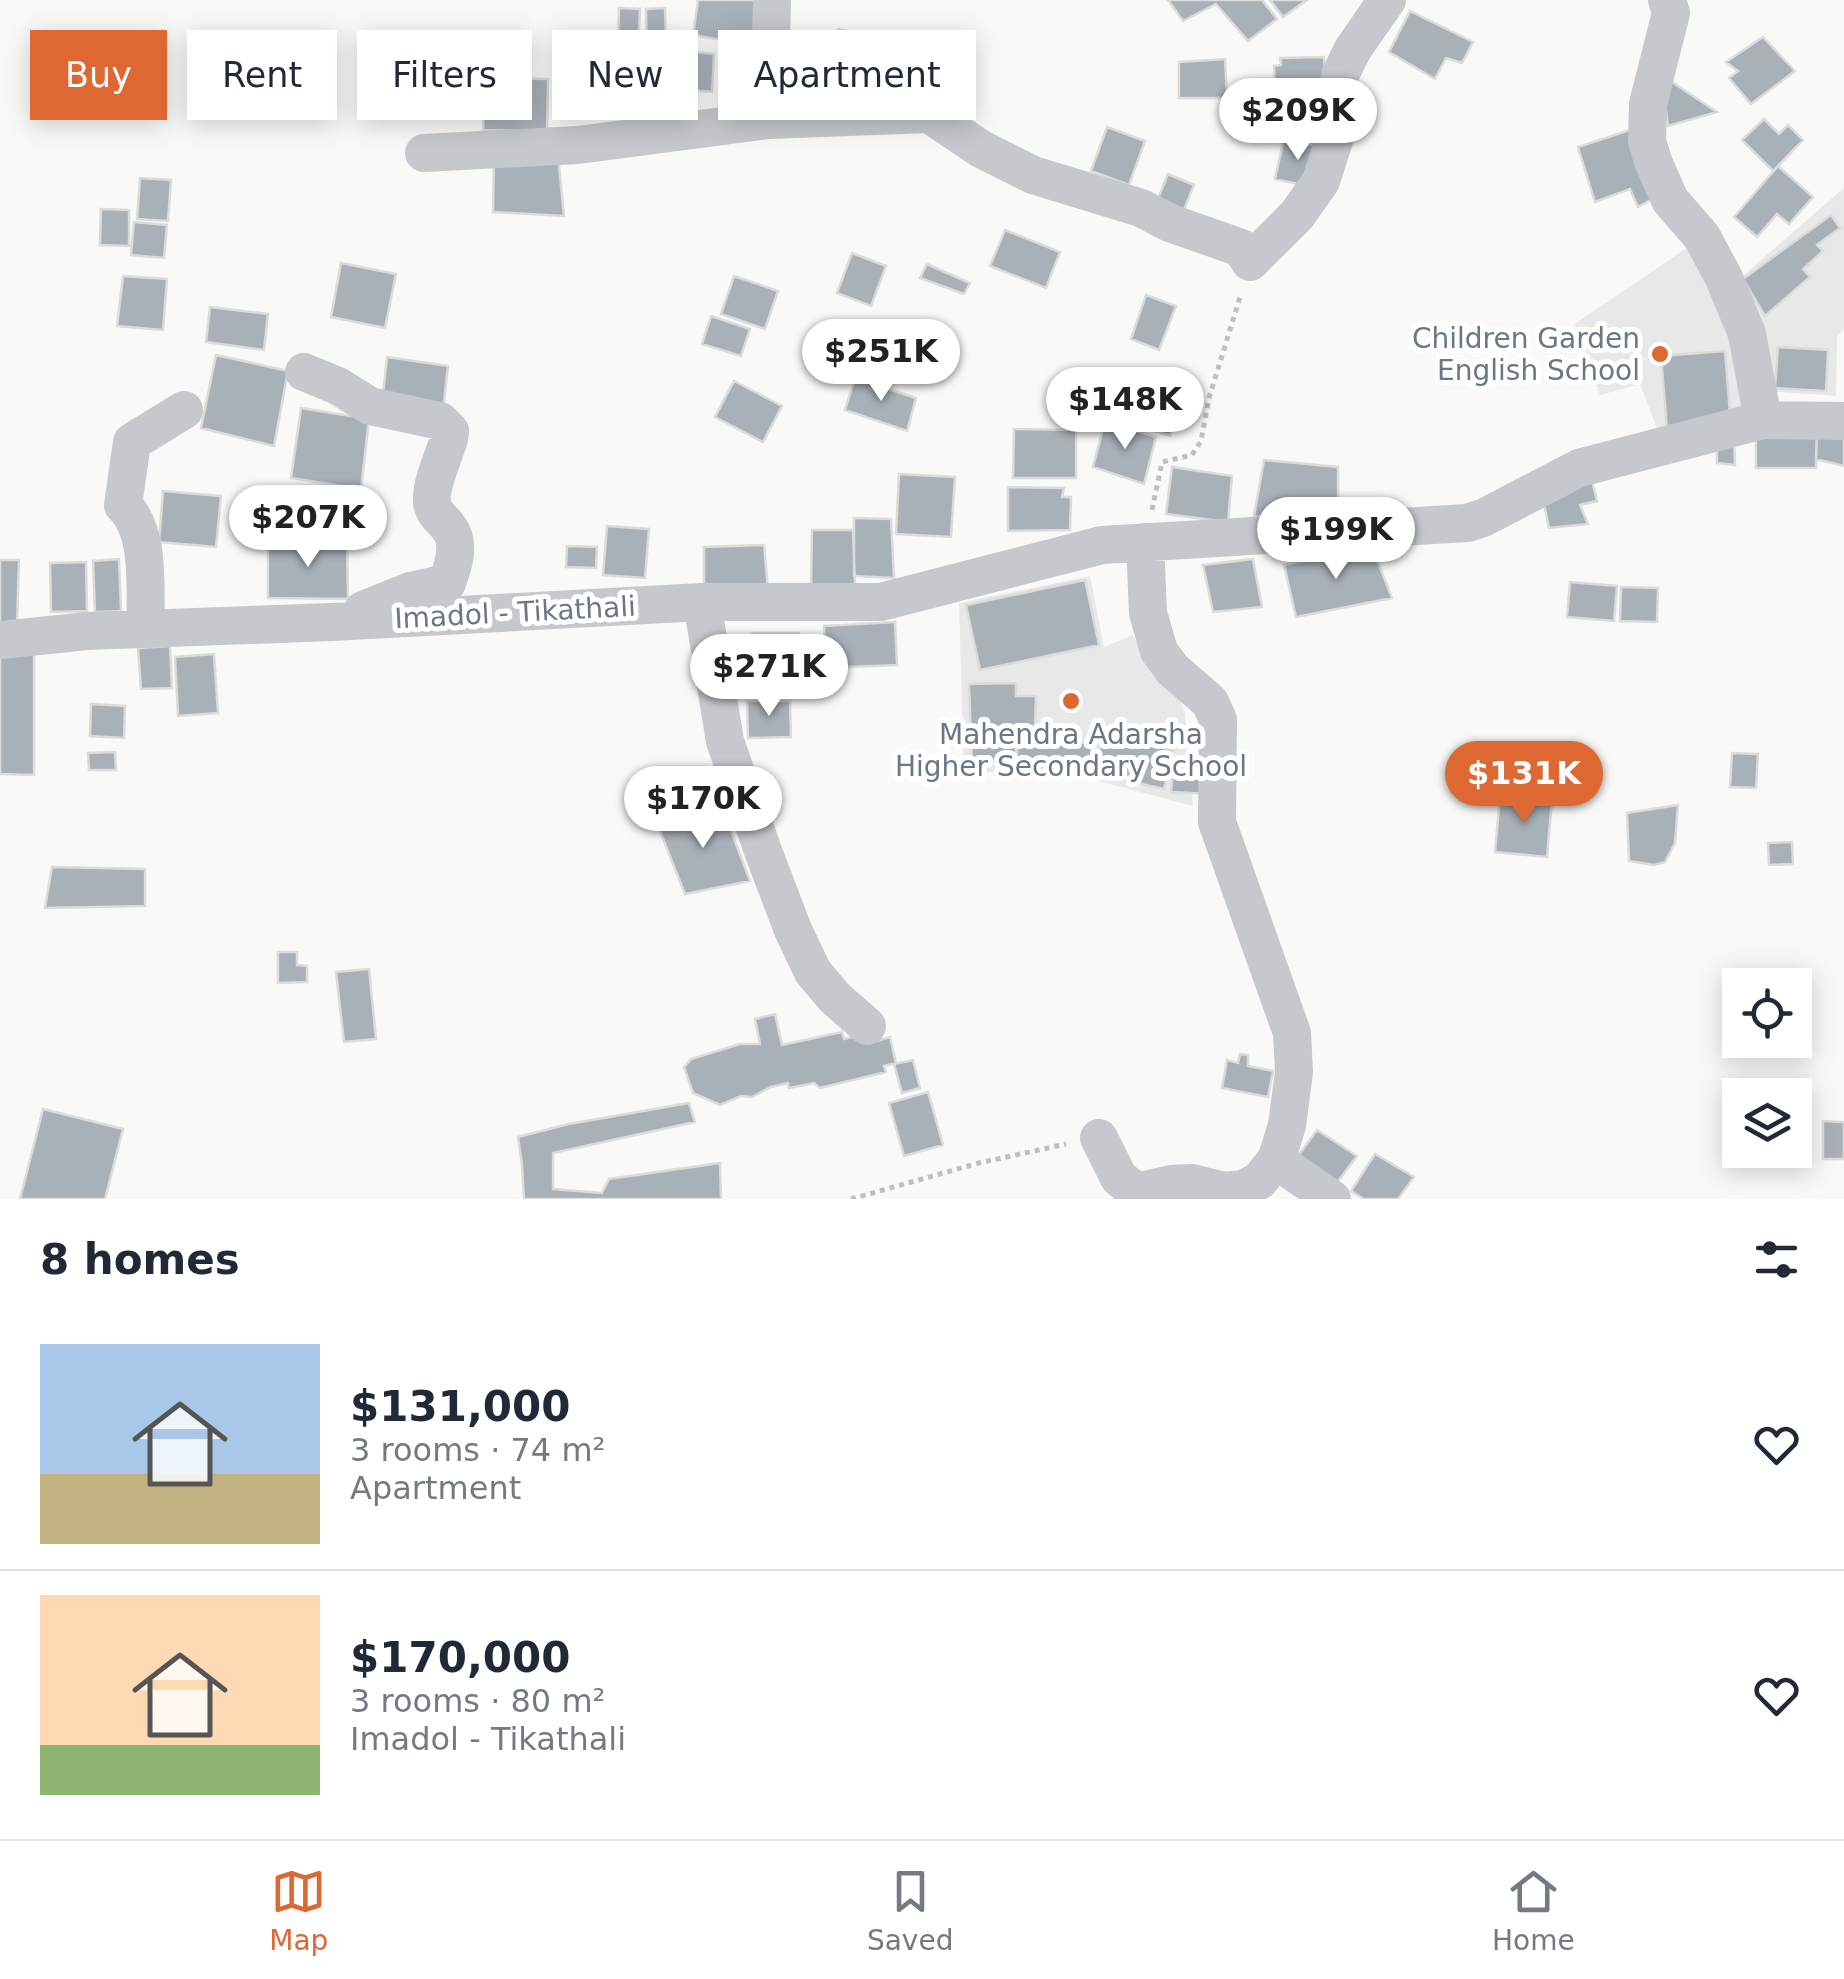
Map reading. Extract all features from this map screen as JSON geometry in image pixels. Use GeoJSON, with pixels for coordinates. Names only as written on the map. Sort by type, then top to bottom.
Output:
{"type":"FeatureCollection","features":[{"type":"Feature","properties":{"kind":"street"},"geometry":{"type":"LineString","coordinates":[[771,30],[772,0]]}},
{"type":"Feature","properties":{"kind":"street"},"geometry":{"type":"LineString","coordinates":[[939,120],[982,149],[1032,175],[1141,208],[1170,223],[1241,248],[1250,262],[1296,215],[1321,182],[1335,137],[1340,75],[1387,0]]}},
{"type":"Feature","properties":{"kind":"street"},"geometry":{"type":"LineString","coordinates":[[1677,4],[1648,104],[1648,141],[1670,200],[1702,237],[1724,278],[1747,334],[1763,420]]}},
{"type":"Feature","properties":{"kind":"street"},"geometry":{"type":"LineString","coordinates":[[424,153],[578,145],[769,120]]}},
{"type":"Feature","properties":{"kind":"street"},"geometry":{"type":"LineString","coordinates":[[304,372],[338,386],[370,406],[440,420],[450,430],[432,494],[432,506],[454,538],[455,552],[447,583],[410,591],[332,622]]}},
{"type":"Feature","properties":{"kind":"street"},"geometry":{"type":"LineString","coordinates":[[146,630],[140,530],[123,504],[132,442],[184,410]]}},
{"type":"Feature","properties":{"kind":"street","name":"Imadol - Tikathali"},"geometry":{"type":"LineString","coordinates":[[0,640],[87,632],[702,602],[881,602],[1102,546],[1467,523],[1484,518],[1579,468],[1763,420],[1844,421]]}},
{"type":"Feature","properties":{"kind":"street"},"geometry":{"type":"LineString","coordinates":[[1099,1138],[1134,1196],[1170,1184],[1192,1183],[1224,1191],[1243,1189],[1259,1181],[1276,1160],[1287,1125],[1294,1072],[1292,1033],[1217,822],[1218,720],[1210,702],[1172,669],[1160,651],[1148,613],[1146,542]]}},
{"type":"Feature","properties":{"kind":"street"},"geometry":{"type":"LineString","coordinates":[[702,602],[725,741],[793,930],[813,972],[867,1026]]}},
{"type":"Feature","properties":{"kind":"street"},"geometry":{"type":"LineString","coordinates":[[1276,1160],[1332,1199]]}},
{"type":"Feature","properties":{"kind":"path"},"geometry":{"type":"LineString","coordinates":[[1146,542],[1162,462],[1192,455],[1200,441],[1250,262]]}},
{"type":"Feature","properties":{"kind":"path"},"geometry":{"type":"LineString","coordinates":[[851,1199],[979,1162],[1099,1138]]}},
{"type":"Feature","properties":{"kind":"shaded area"},"geometry":{"type":"Polygon","coordinates":[[[1844,188],[1844,329],[1837,337],[1836,396],[1769,391],[1738,280],[1844,188]]]}},
{"type":"Feature","properties":{"kind":"shaded area","name":"Children Garden English School"},"geometry":{"type":"Polygon","coordinates":[[[1691,245],[1719,292],[1747,409],[1663,444],[1640,384],[1600,395],[1575,324],[1691,245]]]}},
{"type":"Feature","properties":{"kind":"shaded area","name":"Mahendra Adarsha Higher Secondary School"},"geometry":{"type":"Polygon","coordinates":[[[1090,576],[1104,647],[1133,635],[1152,675],[1176,691],[1185,712],[1193,806],[1095,780],[964,772],[959,603],[1090,576]]]}},
{"type":"Feature","properties":{"kind":"building"},"geometry":{"type":"Polygon","coordinates":[[[698,0],[756,0],[754,30],[718,30],[718,39],[698,36],[698,30],[694,30],[698,0]]]}},
{"type":"Feature","properties":{"kind":"building"},"geometry":{"type":"Polygon","coordinates":[[[1168,0],[1262,0],[1277,19],[1248,41],[1216,4],[1183,21],[1168,0]]]}},
{"type":"Feature","properties":{"kind":"building"},"geometry":{"type":"Polygon","coordinates":[[[1270,0],[1307,0],[1283,17],[1270,0]]]}},
{"type":"Feature","properties":{"kind":"building"},"geometry":{"type":"Polygon","coordinates":[[[619,8],[640,9],[639,30],[618,30],[619,8]]]}},
{"type":"Feature","properties":{"kind":"building"},"geometry":{"type":"Polygon","coordinates":[[[665,8],[666,30],[646,30],[646,9],[665,8]]]}},
{"type":"Feature","properties":{"kind":"building"},"geometry":{"type":"Polygon","coordinates":[[[1410,11],[1473,42],[1462,63],[1446,58],[1435,79],[1389,52],[1410,11]]]}},
{"type":"Feature","properties":{"kind":"building"},"geometry":{"type":"Polygon","coordinates":[[[1763,37],[1795,71],[1751,104],[1729,78],[1738,71],[1726,62],[1763,37]]]}},
{"type":"Feature","properties":{"kind":"building"},"geometry":{"type":"Polygon","coordinates":[[[698,52],[714,54],[712,92],[698,91],[698,52]]]}},
{"type":"Feature","properties":{"kind":"building"},"geometry":{"type":"Polygon","coordinates":[[[1324,57],[1326,87],[1275,88],[1274,66],[1281,65],[1280,58],[1324,57]]]}},
{"type":"Feature","properties":{"kind":"building"},"geometry":{"type":"Polygon","coordinates":[[[1225,59],[1227,98],[1179,98],[1179,62],[1225,59]]]}},
{"type":"Feature","properties":{"kind":"building"},"geometry":{"type":"Polygon","coordinates":[[[532,79],[548,79],[547,131],[483,130],[483,120],[532,120],[532,79]]]}},
{"type":"Feature","properties":{"kind":"building"},"geometry":{"type":"Polygon","coordinates":[[[1669,80],[1717,112],[1668,126],[1664,96],[1669,80]]]}},
{"type":"Feature","properties":{"kind":"building"},"geometry":{"type":"Polygon","coordinates":[[[1764,119],[1779,134],[1788,125],[1803,140],[1773,171],[1742,140],[1764,119]]]}},
{"type":"Feature","properties":{"kind":"building"},"geometry":{"type":"Polygon","coordinates":[[[1107,127],[1145,141],[1129,185],[1091,171],[1107,127]]]}},
{"type":"Feature","properties":{"kind":"building"},"geometry":{"type":"Polygon","coordinates":[[[1633,129],[1654,198],[1638,207],[1630,189],[1595,202],[1578,147],[1633,129]]]}},
{"type":"Feature","properties":{"kind":"building"},"geometry":{"type":"Polygon","coordinates":[[[1284,138],[1321,147],[1312,187],[1275,179],[1284,138]]]}},
{"type":"Feature","properties":{"kind":"building"},"geometry":{"type":"Polygon","coordinates":[[[494,156],[558,156],[564,216],[493,212],[494,156]]]}},
{"type":"Feature","properties":{"kind":"building"},"geometry":{"type":"Polygon","coordinates":[[[1778,166],[1813,197],[1789,224],[1777,214],[1757,237],[1734,217],[1778,166]]]}},
{"type":"Feature","properties":{"kind":"building"},"geometry":{"type":"Polygon","coordinates":[[[1168,174],[1194,185],[1181,217],[1155,206],[1168,174]]]}},
{"type":"Feature","properties":{"kind":"building"},"geometry":{"type":"Polygon","coordinates":[[[140,178],[171,180],[168,221],[137,219],[140,178]]]}},
{"type":"Feature","properties":{"kind":"building"},"geometry":{"type":"Polygon","coordinates":[[[101,209],[129,210],[129,246],[100,245],[101,209]]]}},
{"type":"Feature","properties":{"kind":"building"},"geometry":{"type":"Polygon","coordinates":[[[1831,215],[1840,228],[1817,245],[1823,251],[1803,269],[1810,277],[1765,316],[1743,279],[1831,215]]]}},
{"type":"Feature","properties":{"kind":"building"},"geometry":{"type":"Polygon","coordinates":[[[134,222],[167,225],[164,258],[131,255],[134,222]]]}},
{"type":"Feature","properties":{"kind":"building"},"geometry":{"type":"Polygon","coordinates":[[[1005,230],[1060,252],[1046,288],[990,266],[1005,230]]]}},
{"type":"Feature","properties":{"kind":"building"},"geometry":{"type":"Polygon","coordinates":[[[852,253],[886,266],[871,306],[837,293],[852,253]]]}},
{"type":"Feature","properties":{"kind":"building"},"geometry":{"type":"Polygon","coordinates":[[[341,263],[396,274],[385,328],[331,317],[341,263]]]}},
{"type":"Feature","properties":{"kind":"building"},"geometry":{"type":"Polygon","coordinates":[[[927,264],[970,283],[964,294],[920,278],[927,264]]]}},
{"type":"Feature","properties":{"kind":"building"},"geometry":{"type":"Polygon","coordinates":[[[123,276],[167,279],[163,330],[117,326],[123,276]]]}},
{"type":"Feature","properties":{"kind":"building"},"geometry":{"type":"Polygon","coordinates":[[[734,276],[778,291],[765,329],[721,314],[734,276]]]}},
{"type":"Feature","properties":{"kind":"building"},"geometry":{"type":"Polygon","coordinates":[[[1146,295],[1176,306],[1159,350],[1131,339],[1146,295]]]}},
{"type":"Feature","properties":{"kind":"building"},"geometry":{"type":"Polygon","coordinates":[[[210,307],[268,314],[264,350],[206,342],[210,307]]]}},
{"type":"Feature","properties":{"kind":"building"},"geometry":{"type":"Polygon","coordinates":[[[711,316],[750,329],[741,356],[702,344],[711,316]]]}},
{"type":"Feature","properties":{"kind":"building"},"geometry":{"type":"Polygon","coordinates":[[[1778,347],[1828,350],[1826,391],[1775,388],[1778,347]]]}},
{"type":"Feature","properties":{"kind":"building"},"geometry":{"type":"Polygon","coordinates":[[[1725,351],[1730,414],[1667,429],[1661,356],[1725,351]]]}},
{"type":"Feature","properties":{"kind":"building"},"geometry":{"type":"Polygon","coordinates":[[[216,355],[288,371],[274,446],[201,428],[216,355]]]}},
{"type":"Feature","properties":{"kind":"building"},"geometry":{"type":"Polygon","coordinates":[[[387,357],[448,366],[443,412],[382,403],[387,357]]]}},
{"type":"Feature","properties":{"kind":"building"},"geometry":{"type":"Polygon","coordinates":[[[855,378],[916,398],[907,431],[845,410],[855,378]]]}},
{"type":"Feature","properties":{"kind":"building"},"geometry":{"type":"Polygon","coordinates":[[[734,381],[782,406],[763,442],[715,417],[734,381]]]}},
{"type":"Feature","properties":{"kind":"building"},"geometry":{"type":"Polygon","coordinates":[[[1138,396],[1178,408],[1170,436],[1131,423],[1138,396]]]}},
{"type":"Feature","properties":{"kind":"building"},"geometry":{"type":"Polygon","coordinates":[[[301,408],[369,419],[361,489],[291,478],[301,408]]]}},
{"type":"Feature","properties":{"kind":"building"},"geometry":{"type":"Polygon","coordinates":[[[1105,421],[1156,437],[1144,484],[1093,467],[1105,421]]]}},
{"type":"Feature","properties":{"kind":"building"},"geometry":{"type":"Polygon","coordinates":[[[1817,426],[1816,468],[1756,468],[1756,429],[1817,426]]]}},
{"type":"Feature","properties":{"kind":"building"},"geometry":{"type":"Polygon","coordinates":[[[1817,426],[1844,431],[1844,466],[1816,459],[1817,426]]]}},
{"type":"Feature","properties":{"kind":"building"},"geometry":{"type":"Polygon","coordinates":[[[1014,429],[1076,430],[1076,478],[1013,478],[1014,429]]]}},
{"type":"Feature","properties":{"kind":"building"},"geometry":{"type":"Polygon","coordinates":[[[1734,435],[1735,465],[1717,463],[1717,436],[1734,435]]]}},
{"type":"Feature","properties":{"kind":"building"},"geometry":{"type":"Polygon","coordinates":[[[1264,460],[1338,467],[1338,519],[1297,521],[1254,516],[1264,460]]]}},
{"type":"Feature","properties":{"kind":"building"},"geometry":{"type":"Polygon","coordinates":[[[1172,467],[1232,476],[1228,522],[1166,514],[1172,467]]]}},
{"type":"Feature","properties":{"kind":"building"},"geometry":{"type":"Polygon","coordinates":[[[899,474],[955,477],[951,537],[896,534],[899,474]]]}},
{"type":"Feature","properties":{"kind":"building"},"geometry":{"type":"Polygon","coordinates":[[[1591,477],[1597,501],[1580,505],[1588,524],[1549,528],[1543,499],[1591,477]]]}},
{"type":"Feature","properties":{"kind":"building"},"geometry":{"type":"Polygon","coordinates":[[[1008,487],[1064,488],[1062,497],[1071,497],[1070,530],[1008,531],[1008,487]]]}},
{"type":"Feature","properties":{"kind":"building"},"geometry":{"type":"Polygon","coordinates":[[[163,491],[221,496],[216,547],[159,542],[163,491]]]}},
{"type":"Feature","properties":{"kind":"building"},"geometry":{"type":"Polygon","coordinates":[[[854,518],[891,519],[894,578],[854,576],[854,518]]]}},
{"type":"Feature","properties":{"kind":"building"},"geometry":{"type":"Polygon","coordinates":[[[607,526],[649,529],[645,578],[603,575],[607,526]]]}},
{"type":"Feature","properties":{"kind":"building"},"geometry":{"type":"Polygon","coordinates":[[[812,530],[853,530],[855,584],[811,585],[812,530]]]}},
{"type":"Feature","properties":{"kind":"building"},"geometry":{"type":"Polygon","coordinates":[[[268,540],[347,542],[348,599],[268,598],[268,540]]]}},
{"type":"Feature","properties":{"kind":"building"},"geometry":{"type":"Polygon","coordinates":[[[764,545],[768,589],[704,592],[704,547],[764,545]]]}},
{"type":"Feature","properties":{"kind":"building"},"geometry":{"type":"Polygon","coordinates":[[[567,546],[597,547],[596,568],[566,567],[567,546]]]}},
{"type":"Feature","properties":{"kind":"building"},"geometry":{"type":"Polygon","coordinates":[[[1372,547],[1392,598],[1296,617],[1284,565],[1372,547]]]}},
{"type":"Feature","properties":{"kind":"building"},"geometry":{"type":"Polygon","coordinates":[[[119,559],[121,611],[95,612],[93,561],[119,559]]]}},
{"type":"Feature","properties":{"kind":"building"},"geometry":{"type":"Polygon","coordinates":[[[1253,559],[1262,607],[1213,612],[1203,565],[1253,559]]]}},
{"type":"Feature","properties":{"kind":"building"},"geometry":{"type":"Polygon","coordinates":[[[0,560],[19,560],[17,624],[0,624],[0,560]]]}},
{"type":"Feature","properties":{"kind":"building"},"geometry":{"type":"Polygon","coordinates":[[[86,562],[87,611],[51,612],[50,563],[86,562]]]}},
{"type":"Feature","properties":{"kind":"building"},"geometry":{"type":"Polygon","coordinates":[[[1085,580],[1099,645],[980,670],[966,605],[1085,580]]]}},
{"type":"Feature","properties":{"kind":"building"},"geometry":{"type":"Polygon","coordinates":[[[1570,582],[1617,586],[1614,621],[1567,617],[1570,582]]]}},
{"type":"Feature","properties":{"kind":"building"},"geometry":{"type":"Polygon","coordinates":[[[1621,587],[1658,588],[1657,622],[1620,621],[1621,587]]]}},
{"type":"Feature","properties":{"kind":"building"},"geometry":{"type":"Polygon","coordinates":[[[895,622],[897,665],[826,668],[824,626],[895,622]]]}},
{"type":"Feature","properties":{"kind":"building"},"geometry":{"type":"Polygon","coordinates":[[[752,633],[799,633],[799,678],[753,679],[752,633]]]}},
{"type":"Feature","properties":{"kind":"building"},"geometry":{"type":"Polygon","coordinates":[[[170,646],[172,688],[141,689],[138,648],[170,646]]]}},
{"type":"Feature","properties":{"kind":"building"},"geometry":{"type":"Polygon","coordinates":[[[34,648],[34,775],[0,774],[0,649],[34,648]]]}},
{"type":"Feature","properties":{"kind":"building"},"geometry":{"type":"Polygon","coordinates":[[[214,654],[218,713],[178,716],[175,657],[214,654]]]}},
{"type":"Feature","properties":{"kind":"building"},"geometry":{"type":"Polygon","coordinates":[[[1016,683],[1016,696],[1036,696],[1035,727],[1016,727],[1016,760],[972,762],[969,684],[1016,683]]]}},
{"type":"Feature","properties":{"kind":"building"},"geometry":{"type":"Polygon","coordinates":[[[747,701],[790,701],[791,737],[748,738],[747,701]]]}},
{"type":"Feature","properties":{"kind":"building"},"geometry":{"type":"Polygon","coordinates":[[[91,704],[125,706],[124,738],[90,736],[91,704]]]}},
{"type":"Feature","properties":{"kind":"building"},"geometry":{"type":"Polygon","coordinates":[[[1103,734],[1173,750],[1164,789],[1094,773],[1103,734]]]}},
{"type":"Feature","properties":{"kind":"building"},"geometry":{"type":"Polygon","coordinates":[[[1018,739],[1092,743],[1090,773],[1016,768],[1018,739]]]}},
{"type":"Feature","properties":{"kind":"building"},"geometry":{"type":"Polygon","coordinates":[[[115,752],[116,770],[89,770],[88,753],[115,752]]]}},
{"type":"Feature","properties":{"kind":"building"},"geometry":{"type":"Polygon","coordinates":[[[1732,753],[1758,754],[1756,788],[1730,787],[1732,753]]]}},
{"type":"Feature","properties":{"kind":"building"},"geometry":{"type":"Polygon","coordinates":[[[1173,768],[1212,770],[1211,794],[1171,792],[1173,768]]]}},
{"type":"Feature","properties":{"kind":"building"},"geometry":{"type":"Polygon","coordinates":[[[1500,796],[1552,801],[1547,857],[1495,852],[1500,796]]]}},
{"type":"Feature","properties":{"kind":"building"},"geometry":{"type":"Polygon","coordinates":[[[1678,805],[1675,843],[1665,862],[1654,865],[1629,861],[1627,813],[1678,805]]]}},
{"type":"Feature","properties":{"kind":"building"},"geometry":{"type":"Polygon","coordinates":[[[722,807],[750,881],[685,894],[656,821],[722,807]]]}},
{"type":"Feature","properties":{"kind":"building"},"geometry":{"type":"Polygon","coordinates":[[[1792,842],[1793,864],[1769,865],[1768,843],[1792,842]]]}},
{"type":"Feature","properties":{"kind":"building"},"geometry":{"type":"Polygon","coordinates":[[[52,867],[145,869],[145,906],[45,908],[52,867]]]}},
{"type":"Feature","properties":{"kind":"building"},"geometry":{"type":"Polygon","coordinates":[[[278,952],[297,952],[297,965],[307,966],[307,982],[278,983],[278,952]]]}},
{"type":"Feature","properties":{"kind":"building"},"geometry":{"type":"Polygon","coordinates":[[[369,969],[376,1039],[344,1042],[336,972],[369,969]]]}},
{"type":"Feature","properties":{"kind":"building"},"geometry":{"type":"Polygon","coordinates":[[[775,1014],[782,1045],[842,1032],[844,1039],[864,1034],[870,1043],[890,1037],[896,1063],[884,1066],[886,1072],[820,1088],[814,1083],[789,1088],[788,1083],[720,1105],[693,1093],[684,1067],[691,1059],[740,1044],[760,1044],[755,1019],[775,1014]]]}},
{"type":"Feature","properties":{"kind":"building"},"geometry":{"type":"Polygon","coordinates":[[[1240,1054],[1248,1055],[1248,1066],[1273,1071],[1268,1097],[1222,1088],[1227,1060],[1238,1063],[1240,1054]]]}},
{"type":"Feature","properties":{"kind":"building"},"geometry":{"type":"Polygon","coordinates":[[[913,1060],[920,1088],[902,1093],[894,1064],[913,1060]]]}},
{"type":"Feature","properties":{"kind":"building"},"geometry":{"type":"Polygon","coordinates":[[[928,1092],[943,1145],[904,1156],[889,1103],[928,1092]]]}},
{"type":"Feature","properties":{"kind":"building"},"geometry":{"type":"Polygon","coordinates":[[[689,1103],[695,1122],[553,1153],[553,1189],[602,1193],[609,1179],[720,1163],[721,1199],[524,1199],[518,1137],[689,1103]]]}},
{"type":"Feature","properties":{"kind":"building"},"geometry":{"type":"Polygon","coordinates":[[[43,1109],[123,1129],[105,1199],[20,1199],[43,1109]]]}},
{"type":"Feature","properties":{"kind":"building"},"geometry":{"type":"Polygon","coordinates":[[[1823,1121],[1844,1122],[1844,1159],[1823,1159],[1823,1121]]]}},
{"type":"Feature","properties":{"kind":"building"},"geometry":{"type":"Polygon","coordinates":[[[1317,1130],[1357,1156],[1333,1188],[1298,1156],[1317,1130]]]}},
{"type":"Feature","properties":{"kind":"building"},"geometry":{"type":"Polygon","coordinates":[[[1375,1154],[1414,1177],[1398,1199],[1364,1199],[1351,1191],[1375,1154]]]}},
{"type":"Feature","properties":{"kind":"place","name":"Children Garden English School"},"geometry":{"type":"Point","coordinates":[1660,354]}},
{"type":"Feature","properties":{"kind":"place","name":"Mahendra Adarsha Higher Secondary School"},"geometry":{"type":"Point","coordinates":[1071,701]}}]}
